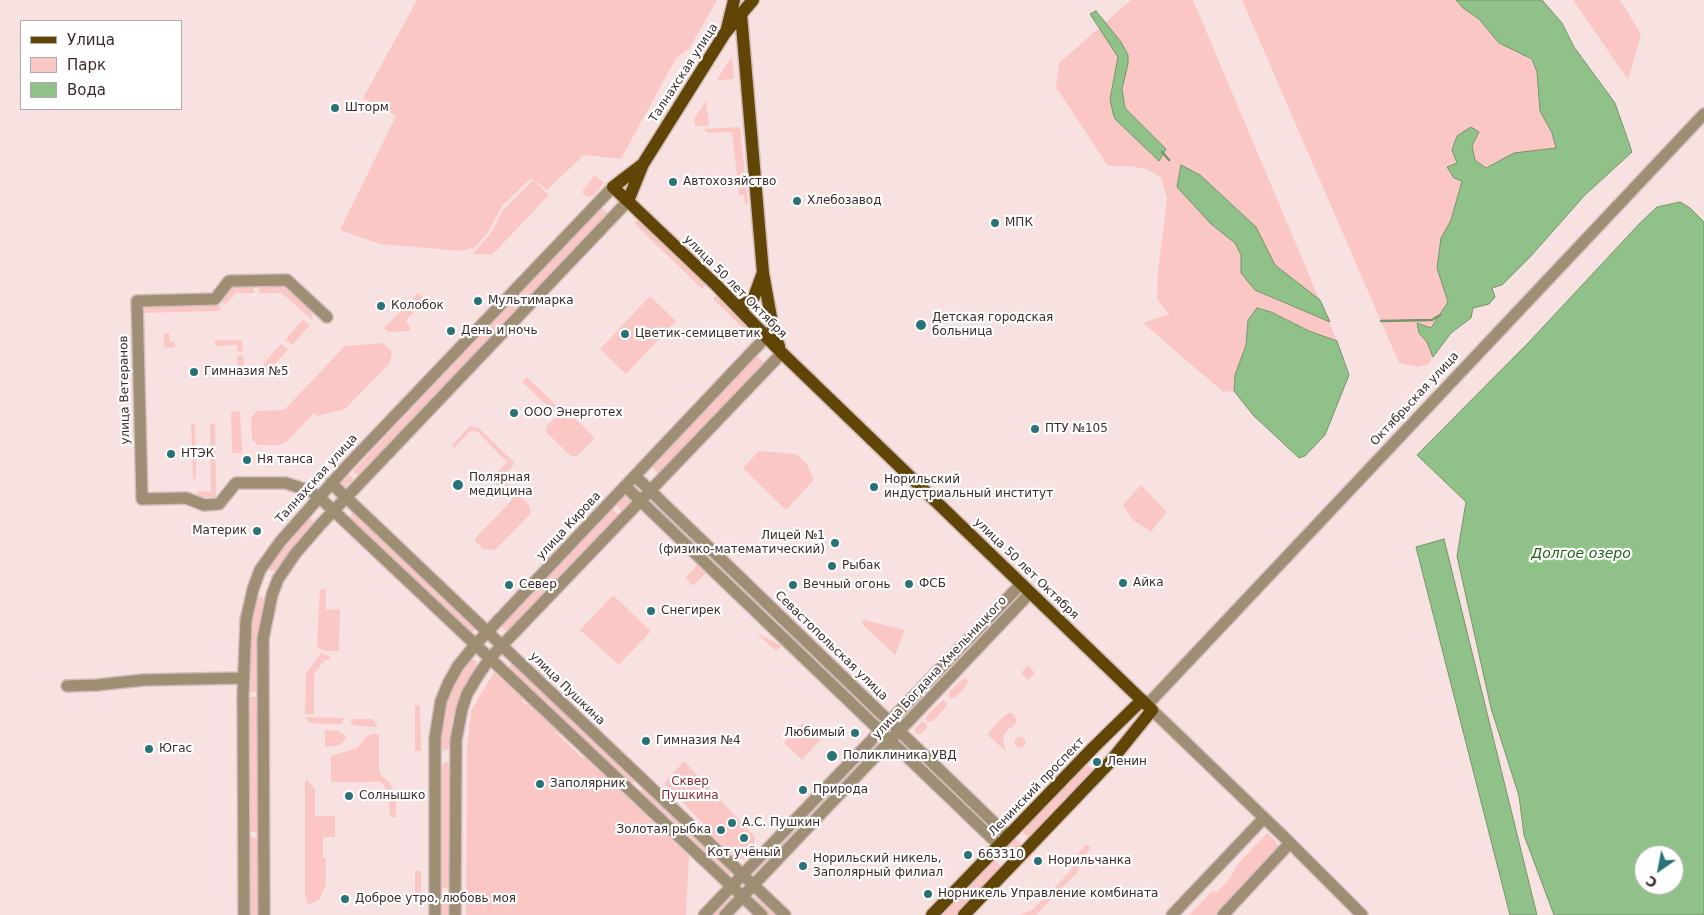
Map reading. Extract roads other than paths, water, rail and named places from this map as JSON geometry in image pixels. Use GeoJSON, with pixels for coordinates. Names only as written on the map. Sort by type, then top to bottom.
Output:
{"type":"FeatureCollection","features":[{"type":"Feature","properties":{"kind":"main road"},"geometry":{"type":"LineString","coordinates":[[725,33],[734,0]]}},
{"type":"Feature","properties":{"kind":"main road","name":"Талнахская улица"},"geometry":{"type":"LineString","coordinates":[[628,201],[643,164],[725,33],[753,0]]}},
{"type":"Feature","properties":{"kind":"main road"},"geometry":{"type":"LineString","coordinates":[[741,14],[763,273],[774,334],[782,353]]}},
{"type":"Feature","properties":{"kind":"main road","name":"Талнахская улица"},"geometry":{"type":"LineString","coordinates":[[613,187],[643,164]]}},
{"type":"Feature","properties":{"kind":"main road","name":"улица 50 лет Октября"},"geometry":{"type":"LineString","coordinates":[[613,187],[1147,705]]}},
{"type":"Feature","properties":{"kind":"main road"},"geometry":{"type":"LineString","coordinates":[[737,307],[754,297],[763,273]]}},
{"type":"Feature","properties":{"kind":"main road"},"geometry":{"type":"LineString","coordinates":[[964,915],[1110,762],[1147,705]]}},
{"type":"Feature","properties":{"kind":"main road","name":"Ленинский проспект"},"geometry":{"type":"LineString","coordinates":[[932,915],[1094,747],[1147,705]]}},
{"type":"Feature","properties":{"kind":"street","name":"Октябрьская улица"},"geometry":{"type":"LineString","coordinates":[[1147,705],[1704,114]]}},
{"type":"Feature","properties":{"kind":"street","name":"Талнахская улица"},"geometry":{"type":"LineString","coordinates":[[244,915],[244,678],[246,620],[260,570],[280,542],[331,483],[613,187]]}},
{"type":"Feature","properties":{"kind":"street","name":"Талнахская улица"},"geometry":{"type":"LineString","coordinates":[[264,915],[263,639],[275,587],[295,554],[334,511],[628,201]]}},
{"type":"Feature","properties":{"kind":"street","name":"улица Ветеранов"},"geometry":{"type":"LineString","coordinates":[[319,497],[310,491],[286,484],[236,483],[219,504],[204,505],[186,498],[142,499],[137,301],[215,299],[230,281],[287,280],[326,317]]}},
{"type":"Feature","properties":{"kind":"street","name":"улица Кирова"},"geometry":{"type":"LineString","coordinates":[[436,915],[434,756],[437,720],[441,701],[458,666],[487,632],[766,337]]}},
{"type":"Feature","properties":{"kind":"street"},"geometry":{"type":"LineString","coordinates":[[456,915],[455,756],[458,725],[462,709],[472,686],[490,658],[782,353]]}},
{"type":"Feature","properties":{"kind":"street","name":"Севастопольская улица"},"geometry":{"type":"LineString","coordinates":[[635,476],[890,722],[1004,841]]}},
{"type":"Feature","properties":{"kind":"street","name":"улица Пушкина"},"geometry":{"type":"LineString","coordinates":[[331,483],[785,915]]}},
{"type":"Feature","properties":{"kind":"street"},"geometry":{"type":"LineString","coordinates":[[625,486],[890,741],[1004,841]]}},
{"type":"Feature","properties":{"kind":"street"},"geometry":{"type":"LineString","coordinates":[[319,497],[762,915]]}},
{"type":"Feature","properties":{"kind":"street"},"geometry":{"type":"LineString","coordinates":[[256,580],[275,587]]}},
{"type":"Feature","properties":{"kind":"street"},"geometry":{"type":"LineString","coordinates":[[741,597],[750,587]]}},
{"type":"Feature","properties":{"kind":"street","name":"улица Богдана Хмельницкого"},"geometry":{"type":"LineString","coordinates":[[704,915],[880,731],[1026,588]]}},
{"type":"Feature","properties":{"kind":"street","name":"улица Богдана Хмельницкого"},"geometry":{"type":"LineString","coordinates":[[725,915],[890,741],[1026,588]]}},
{"type":"Feature","properties":{"kind":"street"},"geometry":{"type":"LineString","coordinates":[[784,638],[793,628]]}},
{"type":"Feature","properties":{"kind":"street"},"geometry":{"type":"LineString","coordinates":[[67,686],[143,680],[244,678]]}},
{"type":"Feature","properties":{"kind":"street","name":"улица 50 лет Октября"},"geometry":{"type":"LineString","coordinates":[[1147,705],[1267,820],[1362,915]]}},
{"type":"Feature","properties":{"kind":"street"},"geometry":{"type":"LineString","coordinates":[[434,756],[455,756]]}},
{"type":"Feature","properties":{"kind":"street"},"geometry":{"type":"LineString","coordinates":[[1172,915],[1267,820]]}},
{"type":"Feature","properties":{"kind":"street"},"geometry":{"type":"LineString","coordinates":[[1223,915],[1290,843]]}},
{"type":"Feature","properties":{"kind":"street"},"geometry":{"type":"LineString","coordinates":[[1182,915],[1235,853]]}},
{"type":"Feature","properties":{"kind":"water"},"geometry":{"type":"Polygon","coordinates":[[[1456,0],[1542,0],[1562,23],[1574,47],[1615,103],[1632,152],[1585,195],[1530,257],[1502,285],[1492,288],[1495,297],[1489,304],[1473,308],[1471,318],[1451,333],[1433,357],[1427,342],[1419,333],[1417,323],[1431,328],[1448,302],[1437,268],[1441,238],[1451,220],[1462,181],[1454,178],[1447,167],[1457,163],[1452,150],[1457,136],[1471,127],[1479,132],[1472,146],[1475,160],[1486,168],[1514,153],[1556,148],[1552,133],[1540,111],[1537,72],[1532,59],[1499,43],[1479,19],[1463,8],[1456,0]]]}},
{"type":"Feature","properties":{"kind":"water"},"geometry":{"type":"Polygon","coordinates":[[[1096,11],[1121,42],[1128,55],[1128,64],[1122,89],[1125,108],[1166,149],[1159,161],[1115,119],[1110,99],[1118,57],[1090,14],[1096,11]]]}},
{"type":"Feature","properties":{"kind":"water"},"geometry":{"type":"Polygon","coordinates":[[[1181,165],[1200,175],[1256,227],[1275,265],[1320,300],[1330,322],[1255,290],[1241,273],[1241,255],[1235,243],[1211,224],[1177,187],[1181,165]]]}},
{"type":"Feature","properties":{"kind":"water","name":"Долгое озеро"},"geometry":{"type":"Polygon","coordinates":[[[1680,202],[1690,208],[1704,222],[1704,915],[1554,915],[1524,835],[1519,796],[1491,708],[1457,556],[1466,502],[1417,455],[1530,341],[1657,207],[1680,202]]]}},
{"type":"Feature","properties":{"kind":"water"},"geometry":{"type":"Polygon","coordinates":[[[1257,308],[1271,312],[1309,331],[1337,341],[1349,375],[1325,435],[1305,456],[1299,458],[1253,415],[1234,391],[1235,375],[1246,345],[1248,320],[1257,308]]]}},
{"type":"Feature","properties":{"kind":"water"},"geometry":{"type":"Polygon","coordinates":[[[1444,539],[1537,915],[1510,915],[1416,547],[1444,539]]]}},
{"type":"Feature","properties":{"kind":"waterway"},"geometry":{"type":"LineString","coordinates":[[1162,152],[1169,160]]}},
{"type":"Feature","properties":{"kind":"waterway"},"geometry":{"type":"LineString","coordinates":[[1381,321],[1432,320],[1440,315]]}},
{"type":"Feature","properties":{"kind":"place","name":"Шторм"},"geometry":{"type":"Point","coordinates":[335,108]}},
{"type":"Feature","properties":{"kind":"place","name":"Автохозяйство"},"geometry":{"type":"Point","coordinates":[673,182]}},
{"type":"Feature","properties":{"kind":"place","name":"Хлебозавод"},"geometry":{"type":"Point","coordinates":[797,201]}},
{"type":"Feature","properties":{"kind":"place","name":"МПК"},"geometry":{"type":"Point","coordinates":[995,223]}},
{"type":"Feature","properties":{"kind":"place","name":"Мультимарка"},"geometry":{"type":"Point","coordinates":[478,301]}},
{"type":"Feature","properties":{"kind":"place","name":"Колобок"},"geometry":{"type":"Point","coordinates":[381,306]}},
{"type":"Feature","properties":{"kind":"place","name":"Детская городская больница"},"geometry":{"type":"Point","coordinates":[921,325]}},
{"type":"Feature","properties":{"kind":"place","name":"День и ночь"},"geometry":{"type":"Point","coordinates":[451,331]}},
{"type":"Feature","properties":{"kind":"place","name":"Цветик-семицветик"},"geometry":{"type":"Point","coordinates":[625,334]}},
{"type":"Feature","properties":{"kind":"place","name":"Гимназия №5"},"geometry":{"type":"Point","coordinates":[194,372]}},
{"type":"Feature","properties":{"kind":"place","name":"ООО Энерготех"},"geometry":{"type":"Point","coordinates":[514,413]}},
{"type":"Feature","properties":{"kind":"place","name":"ПТУ №105"},"geometry":{"type":"Point","coordinates":[1035,429]}},
{"type":"Feature","properties":{"kind":"place","name":"НТЭК"},"geometry":{"type":"Point","coordinates":[171,454]}},
{"type":"Feature","properties":{"kind":"place","name":"Ня танса"},"geometry":{"type":"Point","coordinates":[247,460]}},
{"type":"Feature","properties":{"kind":"place","name":"Полярная медицина"},"geometry":{"type":"Point","coordinates":[458,485]}},
{"type":"Feature","properties":{"kind":"place","name":"Норильский индустриальный институт"},"geometry":{"type":"Point","coordinates":[874,487]}},
{"type":"Feature","properties":{"kind":"place","name":"Материк"},"geometry":{"type":"Point","coordinates":[257,531]}},
{"type":"Feature","properties":{"kind":"place","name":"Лицей №1 (физико-математический)"},"geometry":{"type":"Point","coordinates":[835,543]}},
{"type":"Feature","properties":{"kind":"place","name":"Рыбак"},"geometry":{"type":"Point","coordinates":[832,566]}},
{"type":"Feature","properties":{"kind":"place","name":"Айка"},"geometry":{"type":"Point","coordinates":[1123,583]}},
{"type":"Feature","properties":{"kind":"place","name":"ФСБ"},"geometry":{"type":"Point","coordinates":[909,584]}},
{"type":"Feature","properties":{"kind":"place","name":"Север"},"geometry":{"type":"Point","coordinates":[509,585]}},
{"type":"Feature","properties":{"kind":"place","name":"Вечный огонь"},"geometry":{"type":"Point","coordinates":[793,585]}},
{"type":"Feature","properties":{"kind":"place","name":"Снегирек"},"geometry":{"type":"Point","coordinates":[651,611]}},
{"type":"Feature","properties":{"kind":"place","name":"Любимый"},"geometry":{"type":"Point","coordinates":[855,733]}},
{"type":"Feature","properties":{"kind":"place","name":"Гимназия №4"},"geometry":{"type":"Point","coordinates":[646,741]}},
{"type":"Feature","properties":{"kind":"place","name":"Югас"},"geometry":{"type":"Point","coordinates":[149,749]}},
{"type":"Feature","properties":{"kind":"place","name":"Поликлиника УВД"},"geometry":{"type":"Point","coordinates":[832,756]}},
{"type":"Feature","properties":{"kind":"place","name":"Ленин"},"geometry":{"type":"Point","coordinates":[1097,762]}},
{"type":"Feature","properties":{"kind":"place","name":"Заполярник"},"geometry":{"type":"Point","coordinates":[540,784]}},
{"type":"Feature","properties":{"kind":"place","name":"Природа"},"geometry":{"type":"Point","coordinates":[803,790]}},
{"type":"Feature","properties":{"kind":"place","name":"Солнышко"},"geometry":{"type":"Point","coordinates":[349,796]}},
{"type":"Feature","properties":{"kind":"place","name":"А.С. Пушкин"},"geometry":{"type":"Point","coordinates":[732,823]}},
{"type":"Feature","properties":{"kind":"place","name":"Золотая рыбка"},"geometry":{"type":"Point","coordinates":[721,830]}},
{"type":"Feature","properties":{"kind":"place","name":"Кот учёный"},"geometry":{"type":"Point","coordinates":[744,838]}},
{"type":"Feature","properties":{"kind":"place","name":"663310"},"geometry":{"type":"Point","coordinates":[968,855]}},
{"type":"Feature","properties":{"kind":"place","name":"Норильчанка"},"geometry":{"type":"Point","coordinates":[1038,861]}},
{"type":"Feature","properties":{"kind":"place","name":"Норильский никель, Заполярный филиал"},"geometry":{"type":"Point","coordinates":[803,866]}},
{"type":"Feature","properties":{"kind":"place","name":"Норникель Управление комбината"},"geometry":{"type":"Point","coordinates":[928,894]}},
{"type":"Feature","properties":{"kind":"place","name":"Доброе утро, любовь моя"},"geometry":{"type":"Point","coordinates":[345,899]}},
{"type":"Feature","properties":{"kind":"park label","name":"Сквер Пушкина"},"geometry":{"type":"Point","coordinates":[690,789]}}]}
